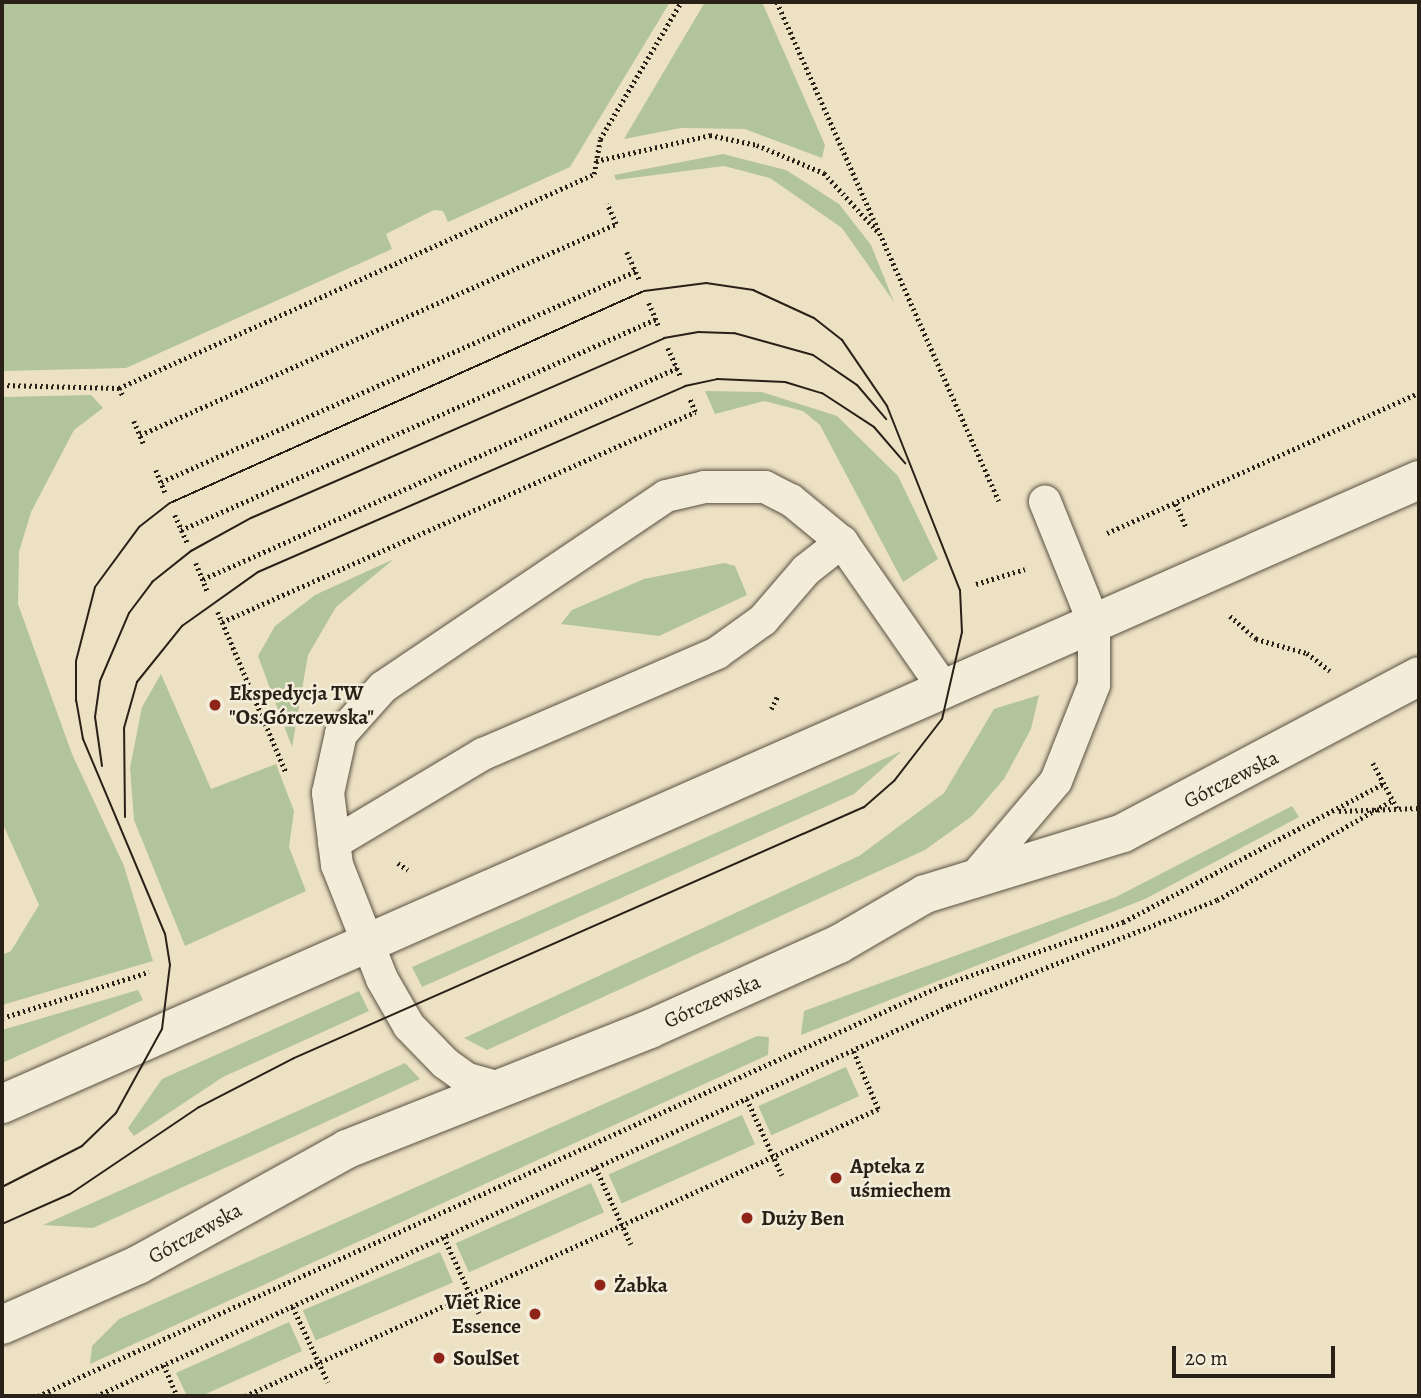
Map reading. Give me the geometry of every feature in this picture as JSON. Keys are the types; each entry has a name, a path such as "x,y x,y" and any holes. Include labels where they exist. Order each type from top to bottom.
{"main road":[{"path":"2,1104 942,686 1094,623 1419,480"},
{"name":"Górczewska","path":"2,1325 138,1265 347,1149 503,1089 839,944 925,894 1123,833 1419,676"}],"lane":[{"path":"503,1089 467,1079 418,1037 366,942 334,843 328,793 341,734 383,687 666,496 704,487 765,488 791,500 842,542 942,686"},
{"path":"973,879 1037,810 1073,750 1094,685 1094,623 1045,502"},
{"path":"334,843 484,754 717,653 763,620 806,570 842,542"}],"path":[{"path":"2,386 119,388 594,174 600,139 681,2"},
{"path":"777,2 1001,505"},
{"path":"596,161 710,135 757,145 824,173 882,238"},
{"path":"140,435 616,224 607,204"},
{"path":"627,253 640,281"},
{"path":"161,482 636,271"},
{"path":"649,303 659,326"},
{"path":"181,530 656,318"},
{"path":"668,348 681,377"},
{"path":"203,579 677,368"},
{"path":"119,388 123,397"},
{"path":"1190,538 1175,504 1419,393"},
{"path":"222,622 695,412 689,397"},
{"path":"134,421 144,444"},
{"path":"156,470 165,492"},
{"path":"175,515 187,542"},
{"path":"196,564 208,592"},
{"path":"976,584 1026,569"},
{"path":"218,612 290,782"},
{"path":"1230,616 1256,639 1323,662 1335,687"},
{"path":"771,709 778,695"},
{"path":"1373,763 1397,808"},
{"path":"38,1396 940,986 1123,922 1338,811 1384,783"},
{"path":"96,1396 852,1051 1217,900 1393,800"},
{"path":"1338,811 1419,808"},
{"path":"398,863 408,870"},
{"path":"2,1018 149,972"},
{"path":"245,1396 878,1109 852,1051"},
{"path":"747,1099 782,1175"},
{"path":"596,1168 631,1244"},
{"path":"444,1237 479,1313"},
{"path":"293,1307 327,1382"},
{"path":"163,1366 177,1396"}],"green space":[{"path":"2,2 670,2 570,167 448,222 443,211 434,210 386,234 392,249 126,368 2,371"},
{"path":"705,2 762,2 825,145 822,158 745,129 681,128 624,139"},
{"path":"723,154 786,170 839,204 871,245 894,302 842,228 770,178 724,166 616,180 614,175"},
{"path":"705,391 762,392 837,416 898,476 938,559 903,582 820,425 803,411 764,401 715,414"},
{"path":"91,395 103,408 74,430 31,512 19,552 18,604 72,754 124,866 153,961 2,1005 2,955 11,951 39,905 2,822 2,397"},
{"path":"394,559 336,607 308,655 292,747 258,656 275,626 315,595"},
{"path":"724,563 735,566 747,595 659,636 561,624 572,610 644,579"},
{"path":"161,674 211,789 276,764 294,811 289,847 306,891 185,946 134,820 130,768 142,707"},
{"path":"1039,695 1031,729 1004,779 972,816 925,850 487,1050 464,1038 859,856 944,793 994,709"},
{"path":"902,751 854,794 422,987 412,967"},
{"path":"1292,806 1299,817 1145,899 801,1035 804,1011 1116,897"},
{"path":"138,990 143,1000 2,1063 2,1030"},
{"path":"359,991 369,1011 223,1077 134,1136 128,1128 162,1079"},
{"path":"757,1036 769,1037 768,1055 90,1364 92,1346 119,1319"},
{"path":"405,1063 420,1079 93,1228 43,1225"},
{"path":"846,1067 859,1096 771,1135 758,1106"},
{"path":"742,1115 755,1144 622,1204 609,1174"},
{"path":"591,1183 604,1212 469,1272 456,1243"},
{"path":"440,1252 453,1282 316,1341 303,1310"},
{"path":"289,1322 302,1351 201,1396 187,1396 176,1373"}],"tram line":[{"path":"2,1187 82,1146 116,1113 162,1029 170,965 165,934 83,739 76,701 76,661 95,587 139,527 170,503 644,291 706,283 753,290 814,318 842,340 887,406 960,590 962,632 942,719 894,781 864,807 294,1058 199,1107 70,1194 2,1224"},
{"path":"102,766 95,717 100,681 129,613 152,582 191,551 251,518 664,338 698,332 734,333 813,355 857,385 886,419"},
{"path":"125,817 124,728 137,682 182,626 258,572 685,386 717,379 785,382 822,393 874,427 905,463"}],"place":[{"name":"Ekspedycja TW \"Os.Górczewska\"","path":"215,705"},
{"name":"Apteka z uśmiechem","path":"836,1178"},
{"name":"Duży Ben","path":"747,1218"},
{"name":"Żabka","path":"600,1285"},
{"name":"Viet Rice Essence","path":"535,1314"},
{"name":"SoulSet","path":"439,1358"}]}
